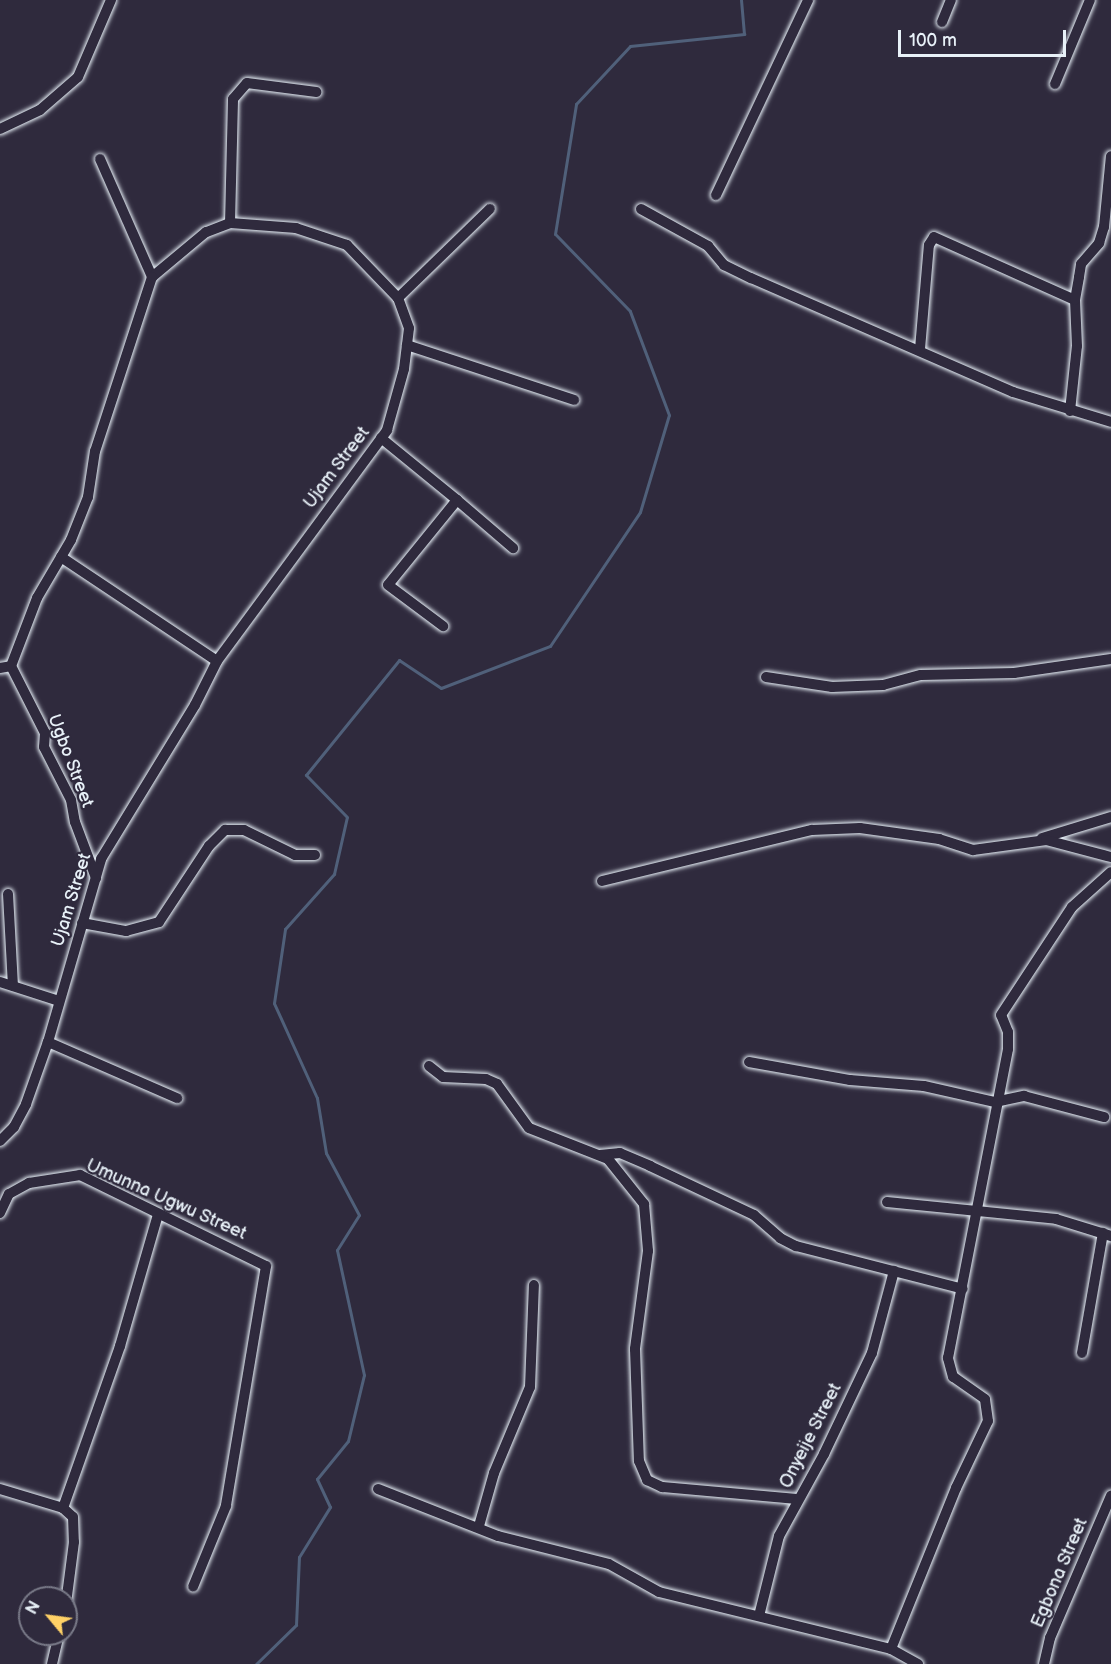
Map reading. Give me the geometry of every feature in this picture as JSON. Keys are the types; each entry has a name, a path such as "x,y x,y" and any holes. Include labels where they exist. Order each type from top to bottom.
{"street":[{"path":"0,129 40,110 78,78 111,0"},
{"path":"716,195 808,0"},
{"path":"942,22 951,0"},
{"path":"1055,84 1090,0"},
{"path":"230,223 233,99 247,83 316,92"},
{"path":"1070,411 1077,346 1075,300 1082,264 1099,243 1104,226 1111,156"},
{"path":"6,667 37,598 61,557 88,497 96,451 152,277 100,159"},
{"path":"398,298 490,209"},
{"path":"641,209 708,246 724,265 920,349 1013,392 1111,423"},
{"name":"Ujam Street","path":"0,1141 14,1127 26,1104 48,1042 97,880 101,859 195,705 217,661 381,438 396,404 407,345 409,327 398,298 346,245 296,228 230,223 206,232 152,277"},
{"path":"920,349 929,245 934,237 1075,300"},
{"path":"407,345 574,400"},
{"path":"381,438 513,548"},
{"path":"443,626 388,585 457,501"},
{"path":"61,557 217,661"},
{"path":"766,677 832,687 883,685 921,675 1014,673 1111,659"},
{"name":"Ugbo Street","path":"6,667 45,733 44,747 71,800 75,822 97,880"},
{"path":"1023,844 1111,817"},
{"path":"602,880 812,830 860,828 939,839 973,850 1046,840 1111,857"},
{"path":"82,924 126,931 159,922 209,846 225,830 244,830 295,855 315,855"},
{"path":"891,1649 956,1488 988,1421 985,1399 950,1372 948,1358 963,1289 995,1102 1008,1049 1008,1032 1001,1023 1003,1007 1072,907 1111,872"},
{"path":"8,894 14,986"},
{"path":"0,982 60,1001"},
{"path":"48,1042 177,1098"},
{"path":"749,1062 850,1080 924,1086 995,1102 1024,1096 1104,1118"},
{"path":"429,1066 443,1077 492,1081 514,1103 533,1132 600,1155 620,1153 650,1166 754,1215 780,1238 796,1246 963,1289"},
{"path":"600,1155 633,1187 644,1204 648,1224 635,1349 643,1475 662,1487 797,1499"},
{"name":"Umunna Ugwu Street","path":"0,1213 9,1194 29,1183 80,1175 158,1214 261,1260 266,1276 226,1506 194,1587"},
{"path":"888,1202 1056,1219 1107,1234 1082,1353"},
{"path":"63,1508 120,1346 158,1214"},
{"name":"Onyeije Street","path":"759,1616 775,1547 797,1499 824,1454 872,1353 894,1271"},
{"path":"479,1526 494,1473 530,1388 534,1285"},
{"path":"0,1489 63,1508 74,1521 68,1586"},
{"path":"378,1489 479,1526 498,1536 609,1564 659,1592 891,1649 918,1664"},
{"name":"Egbona Street","path":"1044,1664 1050,1638 1111,1496"},
{"path":"52,1664 56,1646"}],"waterway":[{"path":"256,1664 296,1625 299,1557 330,1507 317,1479 348,1441 364,1375 337,1250 359,1215 326,1153 317,1098 274,1003 285,929 334,874 347,817 306,775 399,660 441,688 550,646 640,512 669,415 630,311 555,234 576,104 630,46 744,34 741,0"}]}
